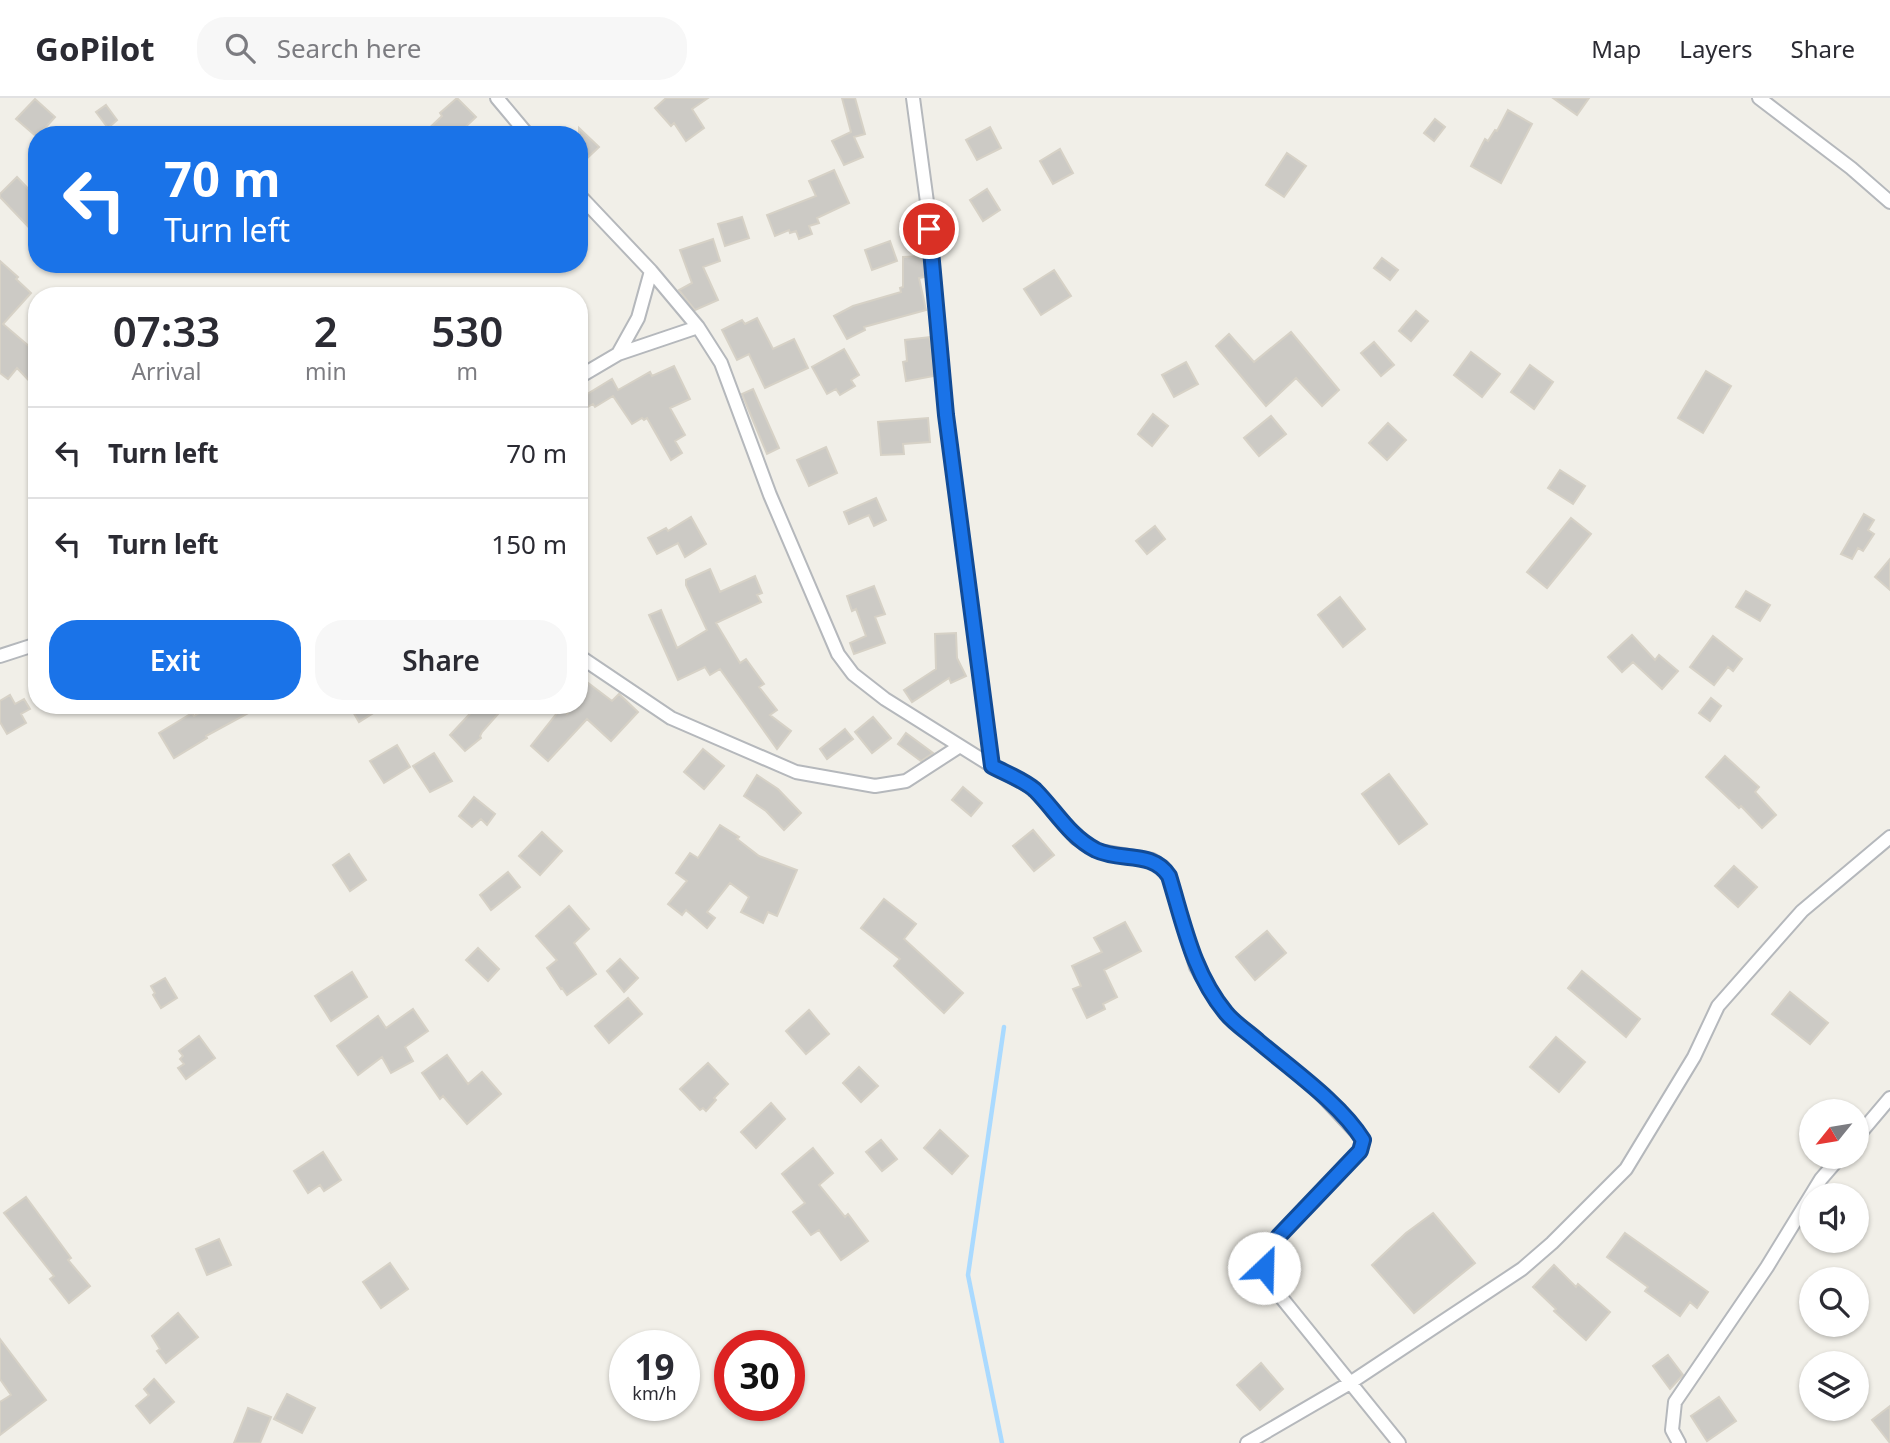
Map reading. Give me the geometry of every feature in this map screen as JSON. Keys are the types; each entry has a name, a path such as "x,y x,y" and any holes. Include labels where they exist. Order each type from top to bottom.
{"street":[{"path":"497,98 520,126"},
{"path":"913,98 927,202 946,415 992,766"},
{"path":"1759,98 1890,201"},
{"path":"588,204 651,271 698,327 721,363 770,495 838,654 853,674 870,689 1032,788 1076,838 1087,845 1099,851 1152,860 1163,867 1169,876 1196,967 1228,1016 1316,1089 1363,1140 1360,1151 1265,1254 1264,1268 1268,1282 1399,1443"},
{"path":"618,354 638,318 651,271"},
{"path":"588,372 618,354 698,327"},
{"path":"0,656 28,647"},
{"path":"588,662 671,718 796,772 875,786 906,781 960,746"},
{"path":"1247,1443 1350,1383 1522,1269 1552,1243 1626,1169 1694,1057 1718,1006 1802,911 1890,837"},
{"path":"1869,1123 1890,1098"},
{"path":"1679,1443 1672,1430 1675,1402 1830,1169"}],"building":[{"path":"457,98 476,117 466,126 431,126 442,116 440,113"},
{"path":"666,98 708,98 692,109 704,128 686,141 674,123 671,126 655,108"},
{"path":"842,98 855,98 865,134 854,137 863,157 844,165 832,141 851,132"},
{"path":"1553,98 1589,98 1577,115"},
{"path":"35,99 55,117 47,126 28,126 28,129 16,119"},
{"path":"106,105 117,120 106,126 96,112"},
{"path":"1508,110 1532,124 1501,183 1471,166 1485,139 1488,141 1495,130 1497,131"},
{"path":"1435,119 1445,127 1434,141 1424,133"},
{"path":"990,127 1001,148 977,160 966,140"},
{"path":"588,137 599,147 588,157"},
{"path":"1060,149 1073,173 1053,184 1040,161"},
{"path":"1287,153 1306,166 1284,197 1266,185"},
{"path":"834,170 849,203 817,218 819,223 809,226 812,234 799,239 796,231 790,233 789,230 775,236 767,215 816,196 809,181"},
{"path":"17,177 28,189 28,227 0,197"},
{"path":"987,189 1000,210 983,221 970,200"},
{"path":"742,217 749,238 725,246 718,224"},
{"path":"713,239 720,261 703,267 718,300 695,310 679,290 692,283 680,250"},
{"path":"890,241 897,261 872,270 865,250"},
{"path":"923,256 925,277 919,278 926,310 864,327 865,330 847,339 834,316 853,306 901,292 903,257"},
{"path":"1382,258 1398,270 1390,280 1374,268"},
{"path":"0,261 28,290 28,296 3,324 28,345 28,380 17,368 8,379 0,373"},
{"path":"1054,270 1071,296 1041,315 1024,289"},
{"path":"1416,311 1428,321 1411,341 1399,331"},
{"path":"757,318 773,349 794,339 808,368 765,388 749,354 737,360 722,330 742,320 745,324"},
{"path":"1291,332 1339,390 1322,406 1296,378 1266,406 1216,346 1229,334 1254,362"},
{"path":"930,337 934,376 906,381 903,362 907,361 905,340"},
{"path":"1374,342 1394,365 1381,376 1361,353"},
{"path":"844,349 859,375 851,380 855,386 840,395 836,389 827,394 812,367"},
{"path":"1471,352 1500,374 1482,397 1454,375"},
{"path":"1186,362 1198,384 1174,397 1162,375"},
{"path":"1530,365 1553,382 1534,409 1511,392"},
{"path":"674,366 690,399 670,408 685,435 675,441 682,453 671,460 647,418 632,424 613,396 595,407 593,404 588,407 588,394 612,379 618,390 650,372 652,376"},
{"path":"1706,371 1731,386 1703,433 1678,418"},
{"path":"753,389 779,448 767,454 742,394"},
{"path":"1153,414 1168,426 1152,446 1138,434"},
{"path":"1271,416 1286,434 1259,456 1244,438"},
{"path":"928,418 930,442 903,444 904,454 881,455 878,422"},
{"path":"1388,423 1406,440 1387,460 1369,443"},
{"path":"826,447 837,473 809,486 797,460"},
{"path":"1560,470 1585,486 1573,504 1548,488"},
{"path":"876,498 886,520 874,526 869,515 849,524 844,512"},
{"path":"1864,514 1874,520 1868,530 1874,534 1863,551 1858,548 1852,559 1841,554"},
{"path":"691,517 706,544 685,557 678,543 657,554 648,538 666,528 668,531"},
{"path":"1571,518 1591,534 1547,588 1527,572"},
{"path":"1155,526 1165,539 1147,554 1136,541"},
{"path":"1890,559 1890,590 1875,577"},
{"path":"710,569 720,592 755,576 762,593 757,595 761,602 716,623 740,663 746,659 764,684 759,687 777,710 770,715 791,731 777,749 720,669 710,675 705,667 678,680 649,615 661,610 677,648 707,630 686,580"},
{"path":"874,586 885,614 875,617 885,643 854,654 850,643 866,636 856,609 852,611 847,596"},
{"path":"1746,591 1770,605 1760,621 1736,607"},
{"path":"1340,597 1365,629 1343,647 1318,615"},
{"path":"956,633 957,658 966,676 951,683 949,678 912,702 904,690 936,669 935,634"},
{"path":"1632,635 1655,660 1659,655 1678,671 1662,689 1633,662 1622,672 1608,657"},
{"path":"1713,636 1742,659 1733,671 1728,667 1714,685 1690,667"},
{"path":"588,683 612,701 619,694 638,712 611,741 587,719 548,761 531,746 556,714 588,714"},
{"path":"10,695 15,704 24,699 28,710 21,714 26,723 7,734 0,722 0,701"},
{"path":"1711,698 1721,706 1710,721 1699,713"},
{"path":"190,714 246,714 206,736 207,738 174,758 159,733"},
{"path":"354,714 372,714 359,722"},
{"path":"470,714 498,714 482,732 481,738 465,751 450,735"},
{"path":"873,717 891,738 872,753 855,732"},
{"path":"845,729 853,739 827,759 820,749"},
{"path":"906,733 933,753 921,761 898,744"},
{"path":"397,745 410,767 384,783 370,761"},
{"path":"703,749 724,766 704,789 684,772"},
{"path":"434,753 452,781 430,792 413,766"},
{"path":"1725,756 1759,787 1755,792 1776,815 1762,828 1741,806 1739,808 1706,777"},
{"path":"1389,774 1427,824 1399,844 1362,794"},
{"path":"757,775 778,789 801,813 784,830 766,811 744,796"},
{"path":"963,787 982,803 971,816 952,800"},
{"path":"474,797 495,814 487,825 481,819 472,827 459,816"},
{"path":"720,825 739,837 737,839 759,856 797,870 777,916 768,912 763,923 741,912 749,897 730,883 707,912 715,918 707,928 686,910 682,915 668,904 687,881 676,873 690,853 698,858"},
{"path":"1033,830 1054,855 1034,871 1013,846"},
{"path":"542,832 562,851 540,875 519,856"},
{"path":"349,854 366,880 350,891 333,865"},
{"path":"1734,866 1757,887 1738,907 1715,886"},
{"path":"508,872 520,887 491,910 480,895"},
{"path":"884,899 916,924 904,939 963,993 944,1013 894,966 900,959 861,928"},
{"path":"569,906 589,929 574,943 596,974 567,995 547,968 557,960 536,936"},
{"path":"1125,922 1141,951 1104,970 1117,997 1103,1004 1105,1009 1087,1018 1073,989 1081,986 1072,966 1102,952 1094,938"},
{"path":"1267,931 1286,953 1255,980 1236,957"},
{"path":"478,948 499,969 488,981 466,960"},
{"path":"620,959 638,978 624,992 607,971"},
{"path":"1582,971 1640,1019 1626,1037 1568,988"},
{"path":"352,972 367,997 331,1021 315,996"},
{"path":"165,978 177,998 161,1008 151,986"},
{"path":"1790,992 1828,1023 1810,1044 1772,1014"},
{"path":"628,998 642,1014 609,1043 595,1026"},
{"path":"413,1009 428,1031 405,1047 413,1061 391,1073 382,1057 358,1075 337,1046 378,1016 386,1028"},
{"path":"809,1010 829,1034 806,1054 786,1031"},
{"path":"199,1036 215,1058 186,1079 178,1068 184,1064 179,1051"},
{"path":"1556,1037 1585,1062 1559,1092 1530,1067"},
{"path":"447,1055 468,1084 482,1072 501,1094 467,1124 443,1096 440,1099 422,1073"},
{"path":"708,1063 728,1084 706,1111 703,1108 700,1110 680,1089"},
{"path":"859,1067 878,1086 861,1102 843,1083"},
{"path":"771,1103 785,1119 756,1148 741,1132"},
{"path":"940,1130 968,1156 952,1174 924,1148"},
{"path":"881,1140 897,1159 882,1171 866,1152"},
{"path":"813,1148 833,1173 819,1185 845,1217 848,1214 868,1241 841,1260 819,1230 811,1235 793,1212 805,1203 782,1174"},
{"path":"323,1152 341,1180 324,1191 320,1185 308,1193 294,1171"},
{"path":"26,1197 71,1258 68,1260 90,1286 69,1303 50,1279 54,1276 4,1213"},
{"path":"1433,1213 1475,1263 1414,1313 1372,1265 1406,1233"},
{"path":"1625,1233 1708,1292 1697,1308 1690,1302 1680,1316 1645,1291 1648,1287 1607,1257"},
{"path":"219,1239 231,1265 207,1275 196,1249"},
{"path":"390,1263 408,1289 381,1308 363,1282"},
{"path":"1554,1265 1576,1287 1578,1284 1610,1312 1586,1340 1554,1311 1556,1309 1533,1287"},
{"path":"178,1313 198,1337 166,1363 157,1351 160,1349 152,1336"},
{"path":"0,1339 46,1400 0,1435 0,1402 11,1395 0,1379"},
{"path":"1668,1355 1683,1375 1670,1389 1653,1366"},
{"path":"1261,1363 1283,1389 1260,1410 1237,1385"},
{"path":"154,1379 174,1402 150,1423 136,1406 149,1395 144,1389"},
{"path":"287,1394 315,1408 302,1433 274,1419"},
{"path":"1719,1397 1736,1421 1707,1441 1691,1416"},
{"path":"1890,1406 1890,1443 1872,1420"},
{"path":"248,1408 271,1417 260,1443 234,1443"}],"waterway":[{"path":"1002,1443 968,1275 1004,1027"}],"route":[{"path":"929,229 946,415 992,766 1032,788 1076,838 1099,851 1152,860 1163,867 1169,876 1196,967 1228,1016 1316,1089 1363,1140 1360,1151 1265,1254 1264,1268"}]}
